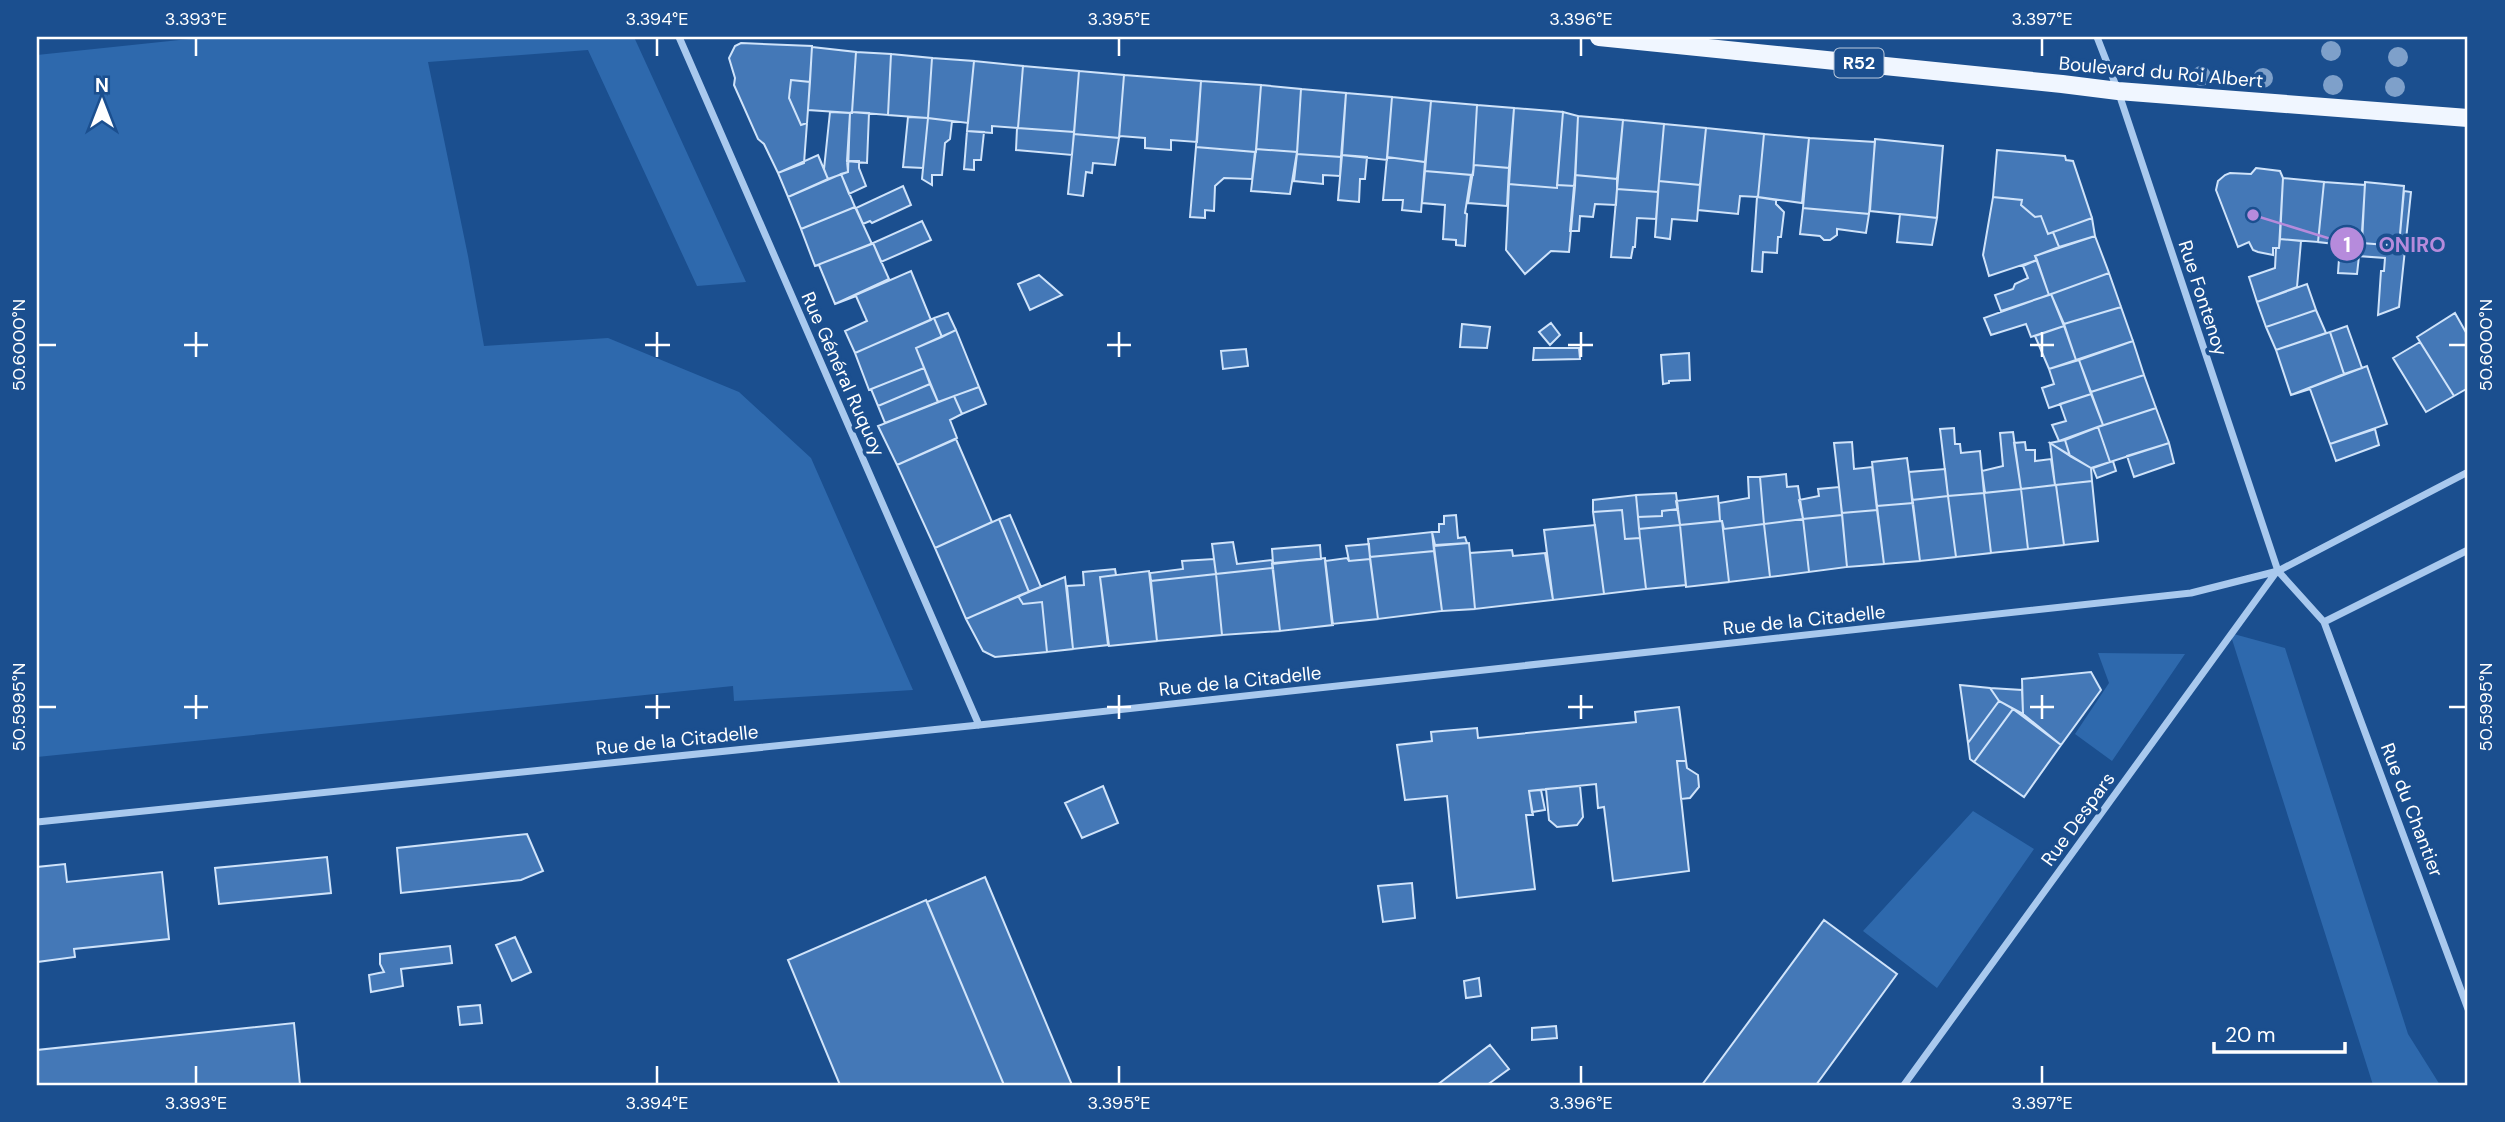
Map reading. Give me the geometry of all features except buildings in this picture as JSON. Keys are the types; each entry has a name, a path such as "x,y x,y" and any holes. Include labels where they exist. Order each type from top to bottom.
{"main road":[{"name":"Boulevard du Roi Albert","path":"1599,37 2062,83 2118,92 2468,118"}],"street":[{"name":"Rue Général Ruquoy","path":"679,37 979,725"},
{"name":"Rue Fontenoy","path":"2097,37 2118,92 2278,571"},
{"path":"2278,571 2468,471"},
{"path":"2324,622 2468,550"},
{"name":"Rue de la Citadelle","path":"37,822 979,725 2191,593 2278,571"},
{"name":"Rue du Chantier","path":"2278,571 2324,622 2468,1009"},
{"name":"Rue Despars","path":"1903,1085 2278,571"}],"shaded area":[{"path":"208,37 634,37 746,282 697,286 588,50 428,62 484,346 608,338 739,392 811,458 913,690 734,701 733,686 37,757 37,55"},
{"path":"2230,633 2285,648 2408,1034 2440,1085 2373,1085"},
{"path":"2098,653 2185,654 2112,761 2075,734 2109,683"},
{"path":"1973,811 2034,849 1937,988 1863,931"}],"place":[{"name":"ONIRO","path":"2253,215"}]}
